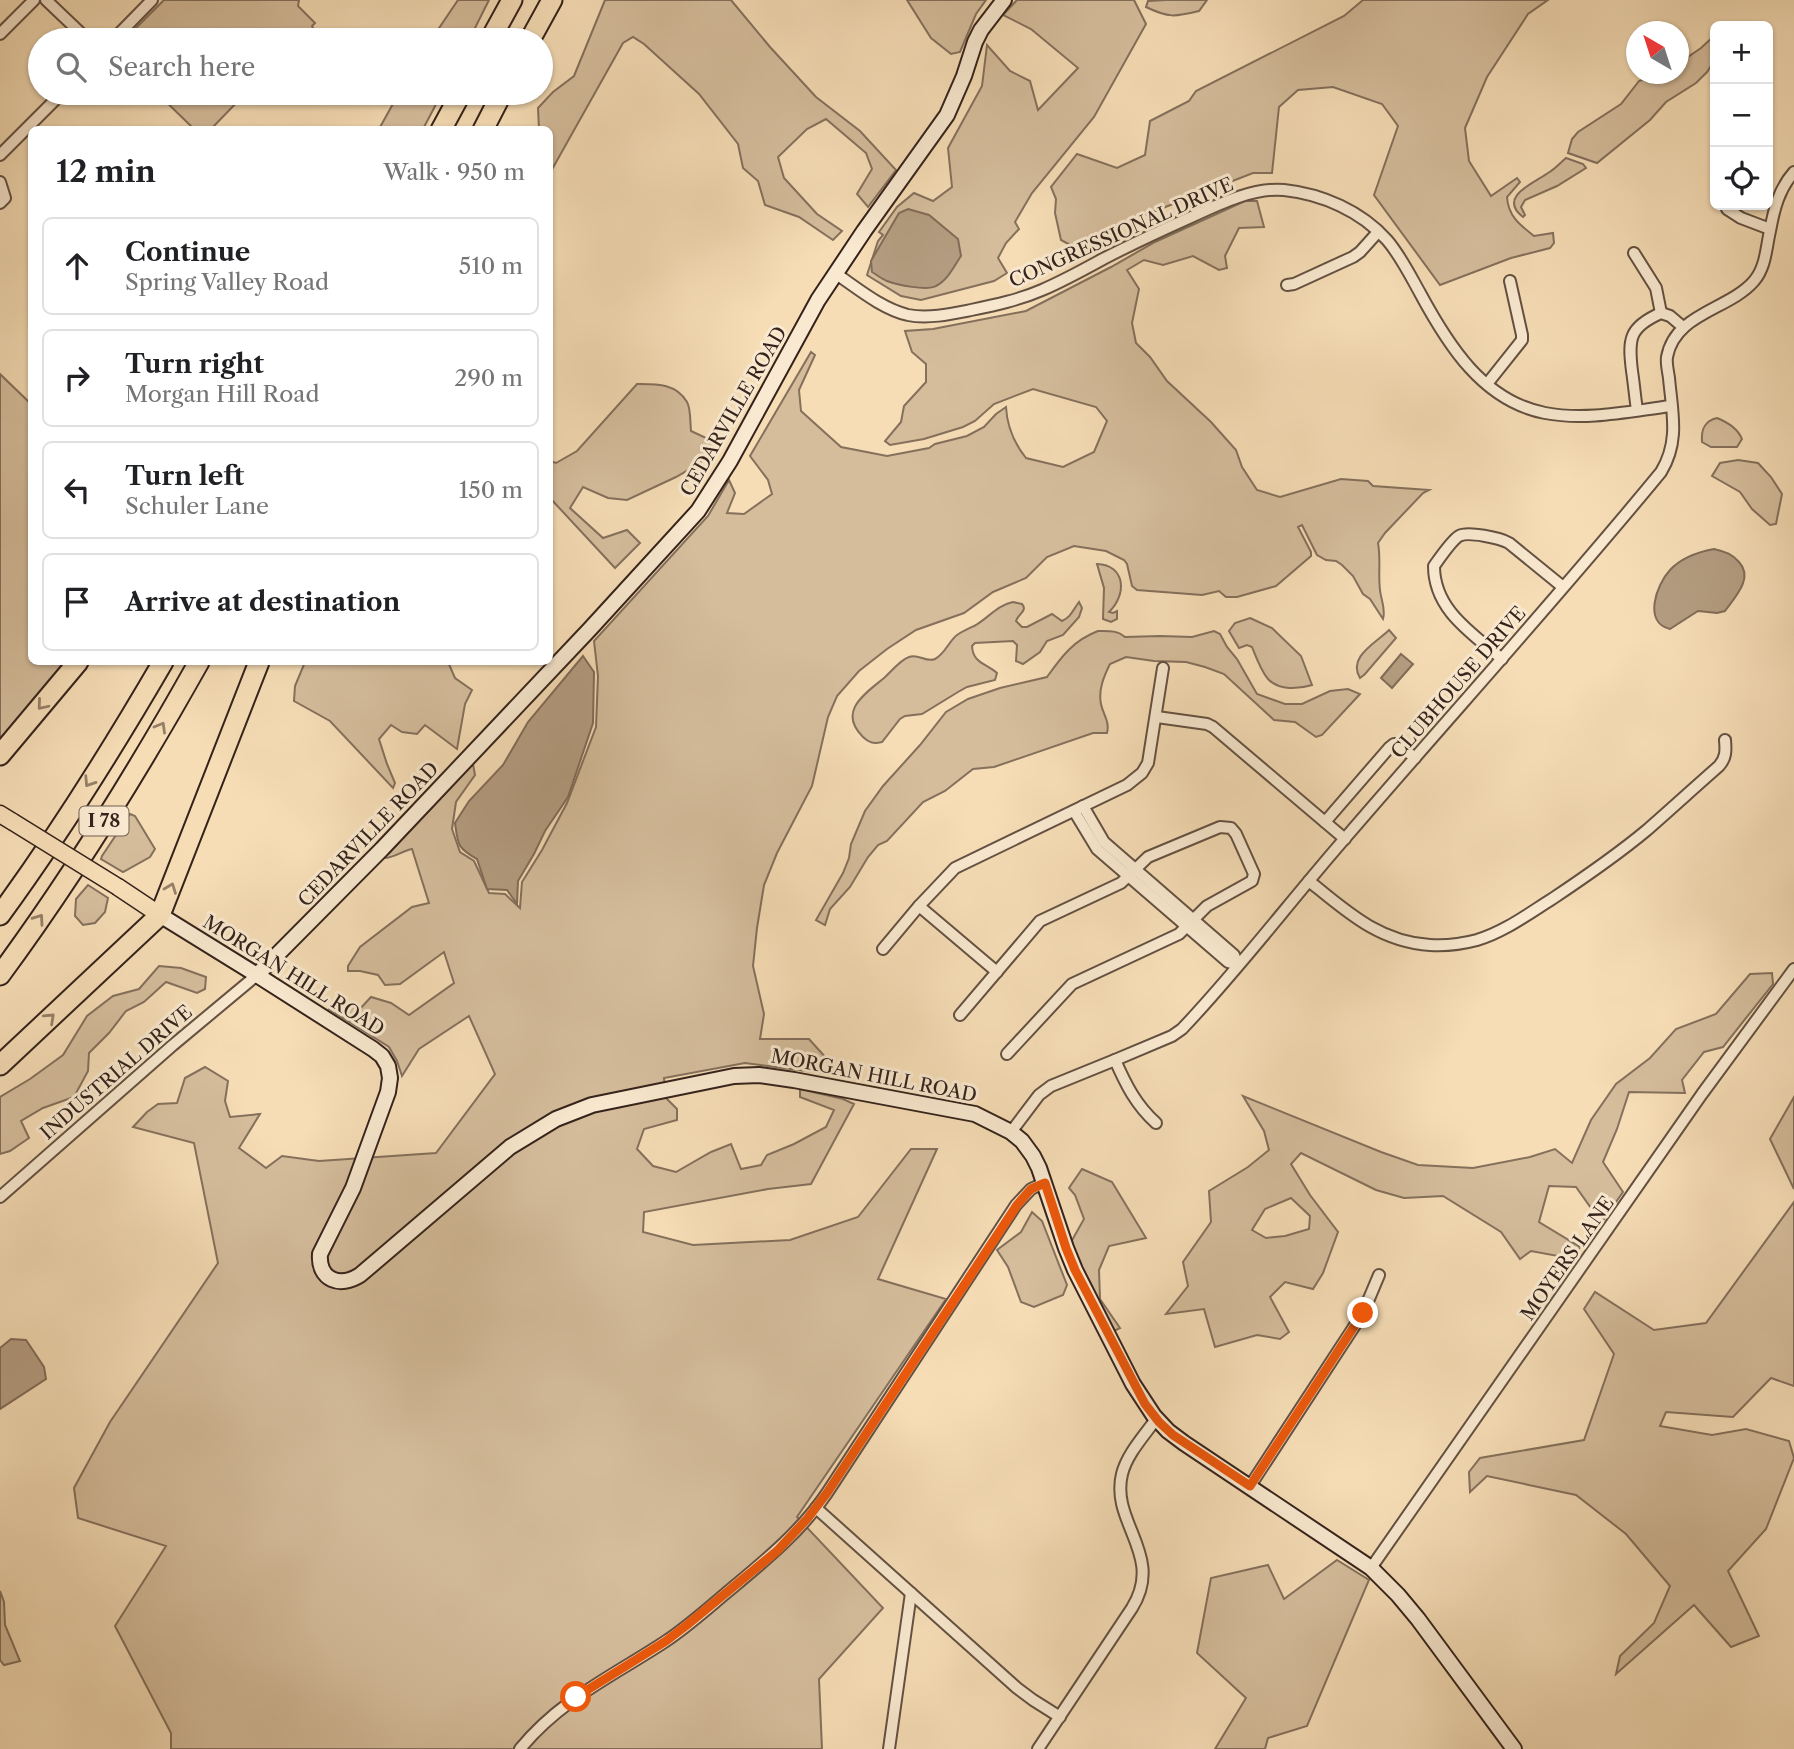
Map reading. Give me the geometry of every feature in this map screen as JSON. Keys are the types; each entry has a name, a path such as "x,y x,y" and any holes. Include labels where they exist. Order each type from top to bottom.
{"highway":[{"path":"493,28 502,0"},
{"path":"496,28 512,0"},
{"path":"537,28 552,0"},
{"path":"443,126 455,105"},
{"path":"487,126 498,105"},
{"path":"2,752 75,665"},
{"name":"I 78","path":"0,915 115,742 161,665"},
{"name":"I 78","path":"0,975 61,888 117,800 197,665"},
{"path":"0,1065 160,915 258,665"}],"main road":[{"name":"CEDARVILLE ROAD","path":"257,975 382,849 698,512 730,461 818,300 943,121 954,102 981,30 1004,0"},
{"name":"MORGAN HILL ROAD","path":"6,818 373,1049 384,1060 389,1070 387,1098 349,1196 320,1254 320,1264 330,1279 347,1282 360,1275 485,1167 527,1135 565,1115 604,1102 734,1076 767,1075 975,1114 1011,1132 1022,1141 1038,1164 1078,1276 1137,1390 1156,1419 1184,1443 1371,1568 1418,1619 1514,1749"}],"street":[{"path":"0,34 34,0"},
{"path":"46,0 75,28"},
{"path":"125,28 152,0"},
{"path":"29,126 50,105"},
{"path":"0,155 28,127"},
{"path":"1637,410 1629,348 1639,325 1661,313 1670,316 1683,327 1753,283 1766,256 1779,192 1794,172"},
{"path":"0,182 5,198 0,203"},
{"name":"CONGRESSIONAL DRIVE","path":"835,273 883,305 908,315 954,314 1012,301 1043,290 1144,238 1218,204 1248,194 1280,190 1321,197 1348,209 1378,232 1393,247 1453,349 1471,371 1505,397 1543,413 1581,417 1671,406"},
{"path":"1729,210 1770,229"},
{"path":"1287,285 1353,257 1378,232"},
{"path":"1634,253 1656,288 1661,313"},
{"path":"1487,384 1522,340 1510,281"},
{"name":"CLUBHOUSE DRIVE","path":"1011,1132 1044,1090 1182,1029 1632,508 1669,459 1674,418 1667,358 1683,327"},
{"path":"1502,659 1444,606 1434,566 1457,538 1463,534 1501,538 1563,587"},
{"path":"883,949 955,868 1128,785 1142,773 1148,763 1163,668"},
{"path":"1157,717 1213,727 1345,839"},
{"path":"1309,881 1373,930 1428,945 1477,940 1504,929 1537,909 1646,831 1719,766 1724,760 1725,740"},
{"path":"1325,822 1394,744 1398,744 1415,758"},
{"path":"1078,808 1132,872 1191,923 1234,955 1238,965"},
{"path":"960,1016 1040,921 1121,883 1148,857 1220,827 1231,828 1254,874 1252,881 1207,906 1180,934 1072,985 1007,1054"},
{"path":"919,906 997,972"},
{"name":"MOYERS LANE","path":"1371,1568 1702,1094 1794,969"},
{"name":"INDUSTRIAL DRIVE","path":"0,1197 257,975"},
{"path":"1115,1060 1128,1090 1156,1123"},
{"path":"520,1749 567,1703 666,1641 777,1551 816,1508 1017,1205 1031,1189 1045,1183"},
{"path":"1250,1486 1363,1313 1378,1275"},
{"path":"1038,1749 1140,1592 1142,1559 1124,1508 1121,1485 1126,1462 1156,1419"},
{"path":"816,1508 1022,1692 1059,1717"},
{"path":"889,1749 911,1593"}],"shaded area":[{"path":"164,0 299,0 298,6 315,23 313,28 136,28"},
{"path":"458,0 489,0 475,28 439,28"},
{"path":"605,0 731,0 816,97 860,131 896,170 868,207 857,194 872,169 866,153 826,119 807,129 778,157 784,178 817,214 842,231 833,240 799,217 765,205 758,181 743,168 738,144 699,94 633,37 623,43 553,168 553,126 539,126 538,108 541,105 553,105 553,92 574,76"},
{"path":"907,0 986,0 976,14 960,52 951,54 931,38"},
{"path":"1017,0 1134,0 1146,24 1094,117 1032,193 1015,222 1019,229 1006,243 998,258 1007,273 994,281 921,300 901,296 867,275 878,241 883,235 879,232 897,207 914,193 933,201 952,187 948,148 982,86 987,45 1010,71 1030,81 1038,110 1078,68 1031,29 1003,15"},
{"path":"1207,0 1199,11 1177,15 1166,15 1146,7 1148,1"},
{"path":"1363,0 1548,0 1528,14 1487,77 1465,128 1469,161 1491,196 1517,178 1520,182 1507,197 1512,215 1534,236 1553,233 1554,243 1550,248 1511,258 1440,285 1374,195 1398,126 1382,104 1333,87 1298,90 1279,107 1272,173 1253,173 1137,218 1078,249 1061,240 1055,213 1056,199 1051,187 1077,154 1117,168 1145,155 1150,121 1189,101 1196,91 1344,16"},
{"path":"1710,40 1710,68 1707,72 1696,83 1666,102 1650,120 1597,163 1568,153 1572,139 1578,132 1621,104 1637,84 1689,84 1689,56"},
{"path":"169,105 234,105 214,126 191,126"},
{"path":"392,105 436,105 425,126 381,126"},
{"path":"1566,158 1583,164 1586,168 1557,186 1525,200 1521,207 1525,215 1523,217 1516,210 1514,203 1520,191"},
{"path":"1245,201 1257,201 1264,227 1239,228 1225,256 1227,268 1219,270 1193,256 1163,265 1144,260 1127,270 1139,289 1132,323 1136,343 1167,381 1211,422 1236,450 1242,467 1257,490 1280,497 1341,479 1368,481 1373,486 1429,490 1423,493 1378,543 1383,619 1353,576 1342,565 1317,555 1302,525 1298,527 1311,556 1276,586 1237,597 1226,597 1219,591 1202,595 1137,590 1132,586 1124,560 1106,551 1074,546 1047,557 1026,578 993,592 964,613 916,630 887,649 859,671 837,696 828,717 812,786 777,853 764,885 757,928 753,966 764,1014 760,1039 809,1039 837,1070 829,1074 745,1063 664,1078 666,1098 677,1109 677,1120 644,1129 637,1149 653,1166 676,1172 731,1144 741,1169 761,1165 767,1155 826,1127 834,1110 800,1097 800,1089 854,1104 811,1184 768,1189 644,1212 643,1232 693,1245 790,1240 858,1217 911,1149 937,1149 878,1279 946,1299 797,1517 883,1608 819,1679 822,1749 171,1749 171,1733 115,1626 166,1546 78,1518 74,1488 110,1422 218,1263 194,1143 133,1127 158,1104 177,1103 185,1078 205,1067 228,1081 225,1101 230,1117 260,1114 239,1148 266,1168 282,1156 319,1161 436,1153 495,1074 469,1016 419,1049 402,1076 389,1047 329,1009 339,998 359,1010 371,997 391,1003 409,1015 454,983 444,952 400,984 385,985 378,975 348,971 348,966 360,947 412,907 429,903 412,849 384,858 473,764 475,775 456,802 452,829 460,852 474,861 489,893 505,894 520,908 522,882 567,803 596,727 598,676 594,641 708,516 729,480 735,493 727,513 744,514 772,494 768,480 750,456 811,352 815,355 799,390 801,411 841,447 887,456 929,448 967,436 984,427 1006,407 1012,434 1026,458 1063,467 1094,452 1107,421 1096,407 1033,389 994,404 975,421 963,427 924,439 890,445 885,441 901,422 904,406 926,382 926,364 912,352 905,331 933,329 1026,311 1155,242"},
{"path":"908,209 929,215 958,239 961,256 947,277 936,286 919,288 898,284 872,272 871,261 899,213"},
{"path":"0,374 28,401 28,665 63,665 0,739"},
{"path":"637,384 665,386 677,391 688,405 691,431 717,443 700,463 627,500 608,498 583,487 570,508 603,538 627,530 640,543 615,568 553,501 553,462 556,463 577,451"},
{"path":"1717,418 1732,426 1740,435 1742,439 1737,447 1711,447 1702,442 1704,427"},
{"path":"1738,460 1758,463 1782,494 1776,524 1770,525 1752,509 1740,492 1712,476 1720,463"},
{"path":"1714,549 1730,555 1743,568 1744,581 1738,594 1725,611 1698,611 1670,629 1662,625 1654,612 1657,594 1665,577 1685,558"},
{"path":"1097,564 1114,570 1121,582 1119,597 1109,612 1117,611 1117,619 1111,622 1103,619 1104,588"},
{"path":"1013,602 1024,606 1016,621 1022,627 1052,614 1062,621 1079,602 1082,608 1079,617 1063,635 1047,641 1040,652 1023,664 1016,661 1017,645 1013,641 975,643 972,646 975,656 997,673 995,680 967,687 922,714 905,716 882,742 872,743 863,737 856,728 853,711 862,697 899,663 912,656 935,659 957,635"},
{"path":"1250,618 1272,628 1301,656 1312,685 1295,688 1278,686 1265,676 1252,647 1247,645 1239,648 1229,631 1235,623"},
{"path":"1389,630 1396,638 1360,678 1357,663 1360,657"},
{"path":"1098,631 1116,632 1125,637 1192,637 1214,631 1220,634 1257,694 1285,704 1302,704 1330,691 1348,689 1360,694 1322,735 1316,737 1295,722 1274,720 1224,674 1186,662 1126,657 1110,664 1102,683 1100,699 1107,721 1107,733 1093,733 994,767 973,769 945,791 923,802 887,841 878,845 850,887 830,909 825,925 816,920 843,873 851,844 865,811 946,712 968,699 1047,677 1069,650"},
{"path":"1401,654 1413,664 1392,688 1381,678"},
{"path":"583,656 594,672 593,723 568,797 545,831 518,881 517,904 507,890 487,889 477,859 460,845 455,823 469,801 503,765 528,722"},
{"path":"304,665 449,665 455,678 472,690 465,704 457,749 425,725 417,734 402,732 391,725 379,739 395,783 393,788 330,721 294,701 295,686"},
{"path":"130,814 135,816 155,849 150,857 123,872 101,859"},
{"path":"88,885 108,898 105,912 95,923 83,925 75,916 76,899"},
{"path":"159,966 181,968 206,977 205,989 197,993 166,982 144,1002 126,1011 89,1053 88,1071 74,1097 43,1108 21,1121 29,1138 10,1151 0,1154 0,1097 63,1055 87,1016 113,996 139,989"},
{"path":"1772,973 1773,984 1723,1047 1704,1052 1682,1080 1685,1093 1629,1092 1603,1162 1623,1192 1604,1219 1591,1208 1576,1187 1549,1186 1539,1222 1580,1247 1574,1259 1531,1251 1520,1259 1501,1232 1443,1196 1404,1198 1376,1190 1301,1153 1291,1164 1338,1232 1323,1273 1313,1289 1285,1282 1270,1297 1289,1332 1280,1339 1257,1335 1215,1347 1204,1309 1166,1314 1188,1286 1183,1262 1211,1222 1209,1191 1248,1167 1269,1150 1264,1131 1243,1096 1418,1165 1473,1168 1530,1157 1555,1149 1572,1163 1591,1120 1616,1084 1650,1058 1676,1029 1716,1014 1750,974","holes":["1291,1198 1310,1216 1309,1229 1285,1236 1266,1238 1252,1230 1265,1209"]},
{"path":"1794,1097 1794,1189 1770,1139"},
{"path":"1082,1169 1112,1182 1146,1238 1109,1246 1099,1270 1100,1299 1120,1328 1114,1331 1079,1267 1071,1242 1084,1219 1075,1195 1069,1188"},
{"path":"1794,1202 1794,1386 1771,1378 1733,1417 1666,1412 1660,1426 1712,1435 1746,1429 1789,1441 1794,1458 1766,1529 1728,1571 1759,1636 1731,1647 1694,1605 1616,1674 1620,1656 1654,1623 1670,1586 1626,1534 1576,1495 1487,1476 1470,1492 1469,1472 1480,1458 1584,1440 1614,1354 1584,1309 1595,1292 1654,1330 1706,1323"},
{"path":"1032,1212 1042,1221 1067,1285 1063,1295 1034,1307 1021,1302 1008,1267 997,1250 1021,1232"},
{"path":"11,1339 26,1340 44,1367 46,1379 0,1409 0,1348"},
{"path":"1337,1560 1369,1580 1307,1726 1268,1738 1265,1749 1215,1749 1246,1698 1197,1653 1211,1578 1268,1565 1284,1599"},
{"path":"0,1591 4,1602 5,1625 20,1661 4,1665 0,1660"}],"route":[{"path":"576,1697 681,1630 777,1551 807,1519 819,1505 1017,1205 1033,1188 1045,1183 1078,1276 1149,1410 1173,1435 1250,1486 1363,1313"}]}
